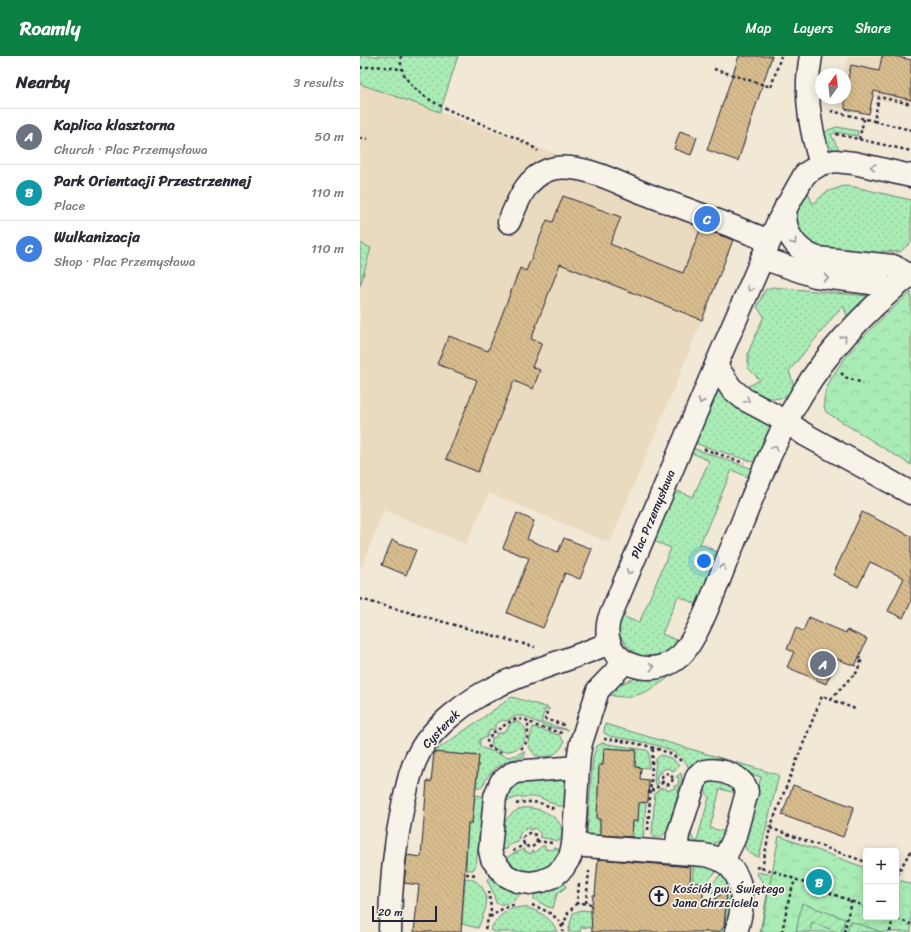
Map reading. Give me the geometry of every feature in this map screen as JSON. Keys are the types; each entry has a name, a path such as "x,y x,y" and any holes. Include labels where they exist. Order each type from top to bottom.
{"street":[{"path":"811,56 808,91 816,147 821,164"},
{"name":"Plac Przemysława","path":"609,643 607,626 612,610 766,250 786,206 805,174 821,164 835,161 854,163 911,176"},
{"path":"509,222 526,186 543,172 555,168 571,168 589,171 655,198 714,218 766,250 815,276 879,284 891,290"},
{"path":"609,643 613,650 625,662 641,668 662,666 672,661 685,649 700,623 764,470 807,385 827,358 861,319 909,275 893,266 817,258 808,255 797,247 789,235 786,222 786,206"},
{"path":"716,365 726,381 737,394 787,422 804,434 911,493"},
{"name":"Cysterek","path":"390,932 391,875 395,846 409,779 423,746 449,717 474,698 511,679 609,643"},
{"path":"578,767 514,772 501,782 497,789 490,850 492,859 506,875 517,881 530,883 542,881 554,876 563,868 570,857 573,845 581,743 598,690 625,662"},
{"path":"676,852 678,835 697,776 702,771 710,769 738,777 746,787 747,792 727,864"},
{"path":"573,845 712,856 727,864 738,878 741,896 736,932"}],"path":[{"path":"401,56 401,69 404,76 416,90 431,101 456,114 524,141 547,157 555,168"},
{"path":"714,68 771,87 781,56"},
{"path":"360,68 375,66 401,69"},
{"path":"874,121 879,97 911,104"},
{"path":"824,110 911,130"},
{"path":"859,139 864,119"},
{"path":"834,135 836,134 911,151"},
{"path":"360,138 368,139"},
{"path":"847,378 862,383"},
{"path":"684,440 695,446 764,470"},
{"path":"360,599 538,647 548,653 553,664"},
{"path":"831,699 852,676 855,676 862,659 859,658"},
{"path":"762,869 770,828 822,696 855,709"},
{"path":"547,712 545,720 566,726"},
{"path":"504,754 486,744 494,732 511,721 519,719 528,721 539,727 567,736"},
{"path":"518,752 528,740 528,721"},
{"path":"601,739 653,748 675,756 682,761 685,767"},
{"path":"648,835 653,748"},
{"path":"651,790 654,790 662,783 662,776 667,774 671,775 671,783 668,785 662,783"},
{"path":"494,810 504,810 516,804 533,802 544,804 567,818 575,819"},
{"path":"770,828 863,861"},
{"path":"531,833 536,837 536,843 534,846 525,845 523,841 526,835 531,833"},
{"path":"899,871 911,850"},
{"path":"702,892 727,864 762,869 863,906"},
{"path":"586,904 589,868"},
{"path":"466,874 479,875"},
{"path":"782,932 789,898 795,880"},
{"path":"563,932 562,926 568,913 577,903 579,881"},
{"path":"844,932 851,901"},
{"path":"490,917 502,909 521,903"},
{"path":"577,903 592,904"},
{"path":"527,904 547,912 562,926"},
{"path":"899,919 911,924"},
{"path":"890,932 892,920"}],"shaded area":[{"path":"848,56 911,56 911,105 873,97 869,114 836,107 837,104 851,104 851,68 845,68"},
{"path":"360,84 741,220 702,320 610,543 489,493 466,544 384,510 360,571 360,286 371,248 360,243"}],"green space":[{"path":"360,56 458,56 440,112 360,84"},
{"path":"837,127 858,131 857,136 836,132 831,135 841,153 830,147 823,135 828,130"},
{"path":"844,186 855,187 911,200 911,242 900,252 882,251 881,257 815,248 800,233 795,217 798,199 806,189 813,204 826,192"},
{"path":"360,243 371,248 360,286"},
{"path":"772,287 867,296 871,299 849,321 843,305 789,371 795,388 790,394 778,398 765,397 745,388 760,380 748,368 748,353 764,316 757,307 765,290"},
{"path":"911,292 911,465 826,412 824,398 829,382 854,347"},
{"path":"716,386 775,426 760,464 694,443"},
{"path":"692,448 756,470 752,479 732,470 700,544 721,554 698,605 678,596 662,634 681,642 668,652 660,655 645,656 631,650 619,635 617,630 618,614 639,623 671,548 651,540 672,489 693,497 709,461 690,452"},
{"path":"680,666 665,680 637,695 627,697 607,694 614,688 631,680"},
{"path":"512,697 549,708 549,710 545,709 541,722 568,730 547,727 524,716 516,716 506,721 502,720 495,725 495,729 489,731 487,737 480,739 480,747 508,757 517,755 524,751 525,756 507,761 497,767 487,777 482,787 476,787 479,756 434,752"},
{"path":"513,722 518,722 524,727 526,733 525,739 521,745 508,751 499,751 491,746 492,738 496,737 497,733 502,733 508,729 509,725"},
{"path":"605,724 779,775 759,857 748,852 744,841 761,777 710,763 690,774 687,764 680,756 670,750 644,742 609,736 604,733"},
{"path":"533,727 559,735 564,742 556,753 544,757 535,755 528,746"},
{"path":"602,743 646,750 649,752 649,768 635,767 636,750 604,748 603,765 599,765 597,819 600,819 600,836 632,838 633,821 638,821 639,802 646,803 643,840 590,837 587,832 593,757 597,746"},
{"path":"661,755 673,759 679,766 673,771 668,768 661,770 662,773 658,773 656,780 659,783 656,785 654,781 656,759"},
{"path":"681,773 682,779 667,831 661,837 654,837 652,833 655,793 661,788 666,788 667,791 675,788 674,786 678,785 679,778 676,777"},
{"path":"560,778 566,782 567,785 565,804 563,806 558,806 539,797 518,797 504,802 503,794 517,782"},
{"path":"700,780 729,781 736,793 720,789 710,828 726,832 718,842 710,845 688,844 687,827 696,844 709,798"},
{"path":"475,795 481,796 484,799 476,865 473,870 466,870 468,823 472,823"},
{"path":"522,808 536,809 550,814 560,825 562,839 558,841 540,837 540,833 535,828 530,830 529,827 522,831 518,837 520,838 518,842 507,846 508,848 504,850 498,849 506,820 510,815"},
{"path":"779,836 863,867 863,920 899,920 899,880 911,884 911,932 761,932"},
{"path":"542,846 545,846 545,849 558,849 560,853 547,869 526,873 507,865 509,856 524,849 524,851 531,854 532,851 535,852"},
{"path":"694,862 718,870 702,886 702,883 692,883"},
{"path":"757,872 773,875 778,932 760,932 768,890"},
{"path":"493,875 520,892 517,898 511,902 503,904 496,903 493,892 487,880"},
{"path":"720,875 723,875 730,896 730,910 726,932 700,932 721,930 725,926 727,897 723,893 705,892"},
{"path":"465,878 478,882 486,896 486,907 478,928 462,924"},
{"path":"563,880 566,887 557,894 553,908 548,907 534,899 534,892"},
{"path":"802,903 845,919 841,932 837,932 812,922 810,932 796,932"},
{"path":"518,907 524,907 544,915 552,923 557,932 496,932 490,930 496,920 504,913"},
{"path":"581,910 591,911 593,928 581,927 580,932 568,932 573,913"},
{"path":"850,921 882,932 847,932"}],"building":[{"path":"739,56 772,56 738,161 707,150"},
{"path":"882,56 894,56 911,60 911,100 874,91 869,114 845,109 845,104 851,104 851,65 879,71"},
{"path":"680,131 697,137 691,155 674,149"},
{"path":"563,196 621,217 610,244 683,273 701,228 733,240 702,320 560,264 531,339 542,343 532,367 540,370 533,389 514,381 478,472 446,459 477,380 437,364 449,336 488,351 520,268 526,271 547,220 553,222"},
{"path":"862,512 911,536 911,602 903,618 888,611 904,578 870,562 858,587 833,575"},
{"path":"517,513 534,521 527,539 558,552 564,538 592,549 580,579 565,573 543,628 507,613 529,558 503,548"},
{"path":"392,540 416,550 406,575 382,565"},
{"path":"809,617 846,633 847,630 867,639 855,666 837,659 826,684 787,667 794,652 787,649 796,628 803,631"},
{"path":"604,748 636,750 635,767 641,768 640,779 649,780 648,802 639,803 638,821 633,821 632,837 600,835 600,819 597,819 599,765 603,765"},
{"path":"434,752 479,756 472,823 468,823 461,932 414,932 419,885 404,883 407,855 421,857 427,781 431,782"},
{"path":"793,785 854,807 843,837 782,815"},
{"name":"Kościół pw. Świętego Jana Chrzciciela","path":"598,859 691,867 690,883 702,883 704,907 727,890 724,927 719,932 592,932 591,911 593,895 595,895"}],"place":[{"name":"Wulkanizacja","path":"707,219"},
{"name":"Kaplica klasztorna","path":"823,664"},
{"name":"Park Orientacji Przestrzennej","path":"819,882"},
{"name":"Kościół pw. Świętego Jana Chrzciciela","path":"659,896"}]}
